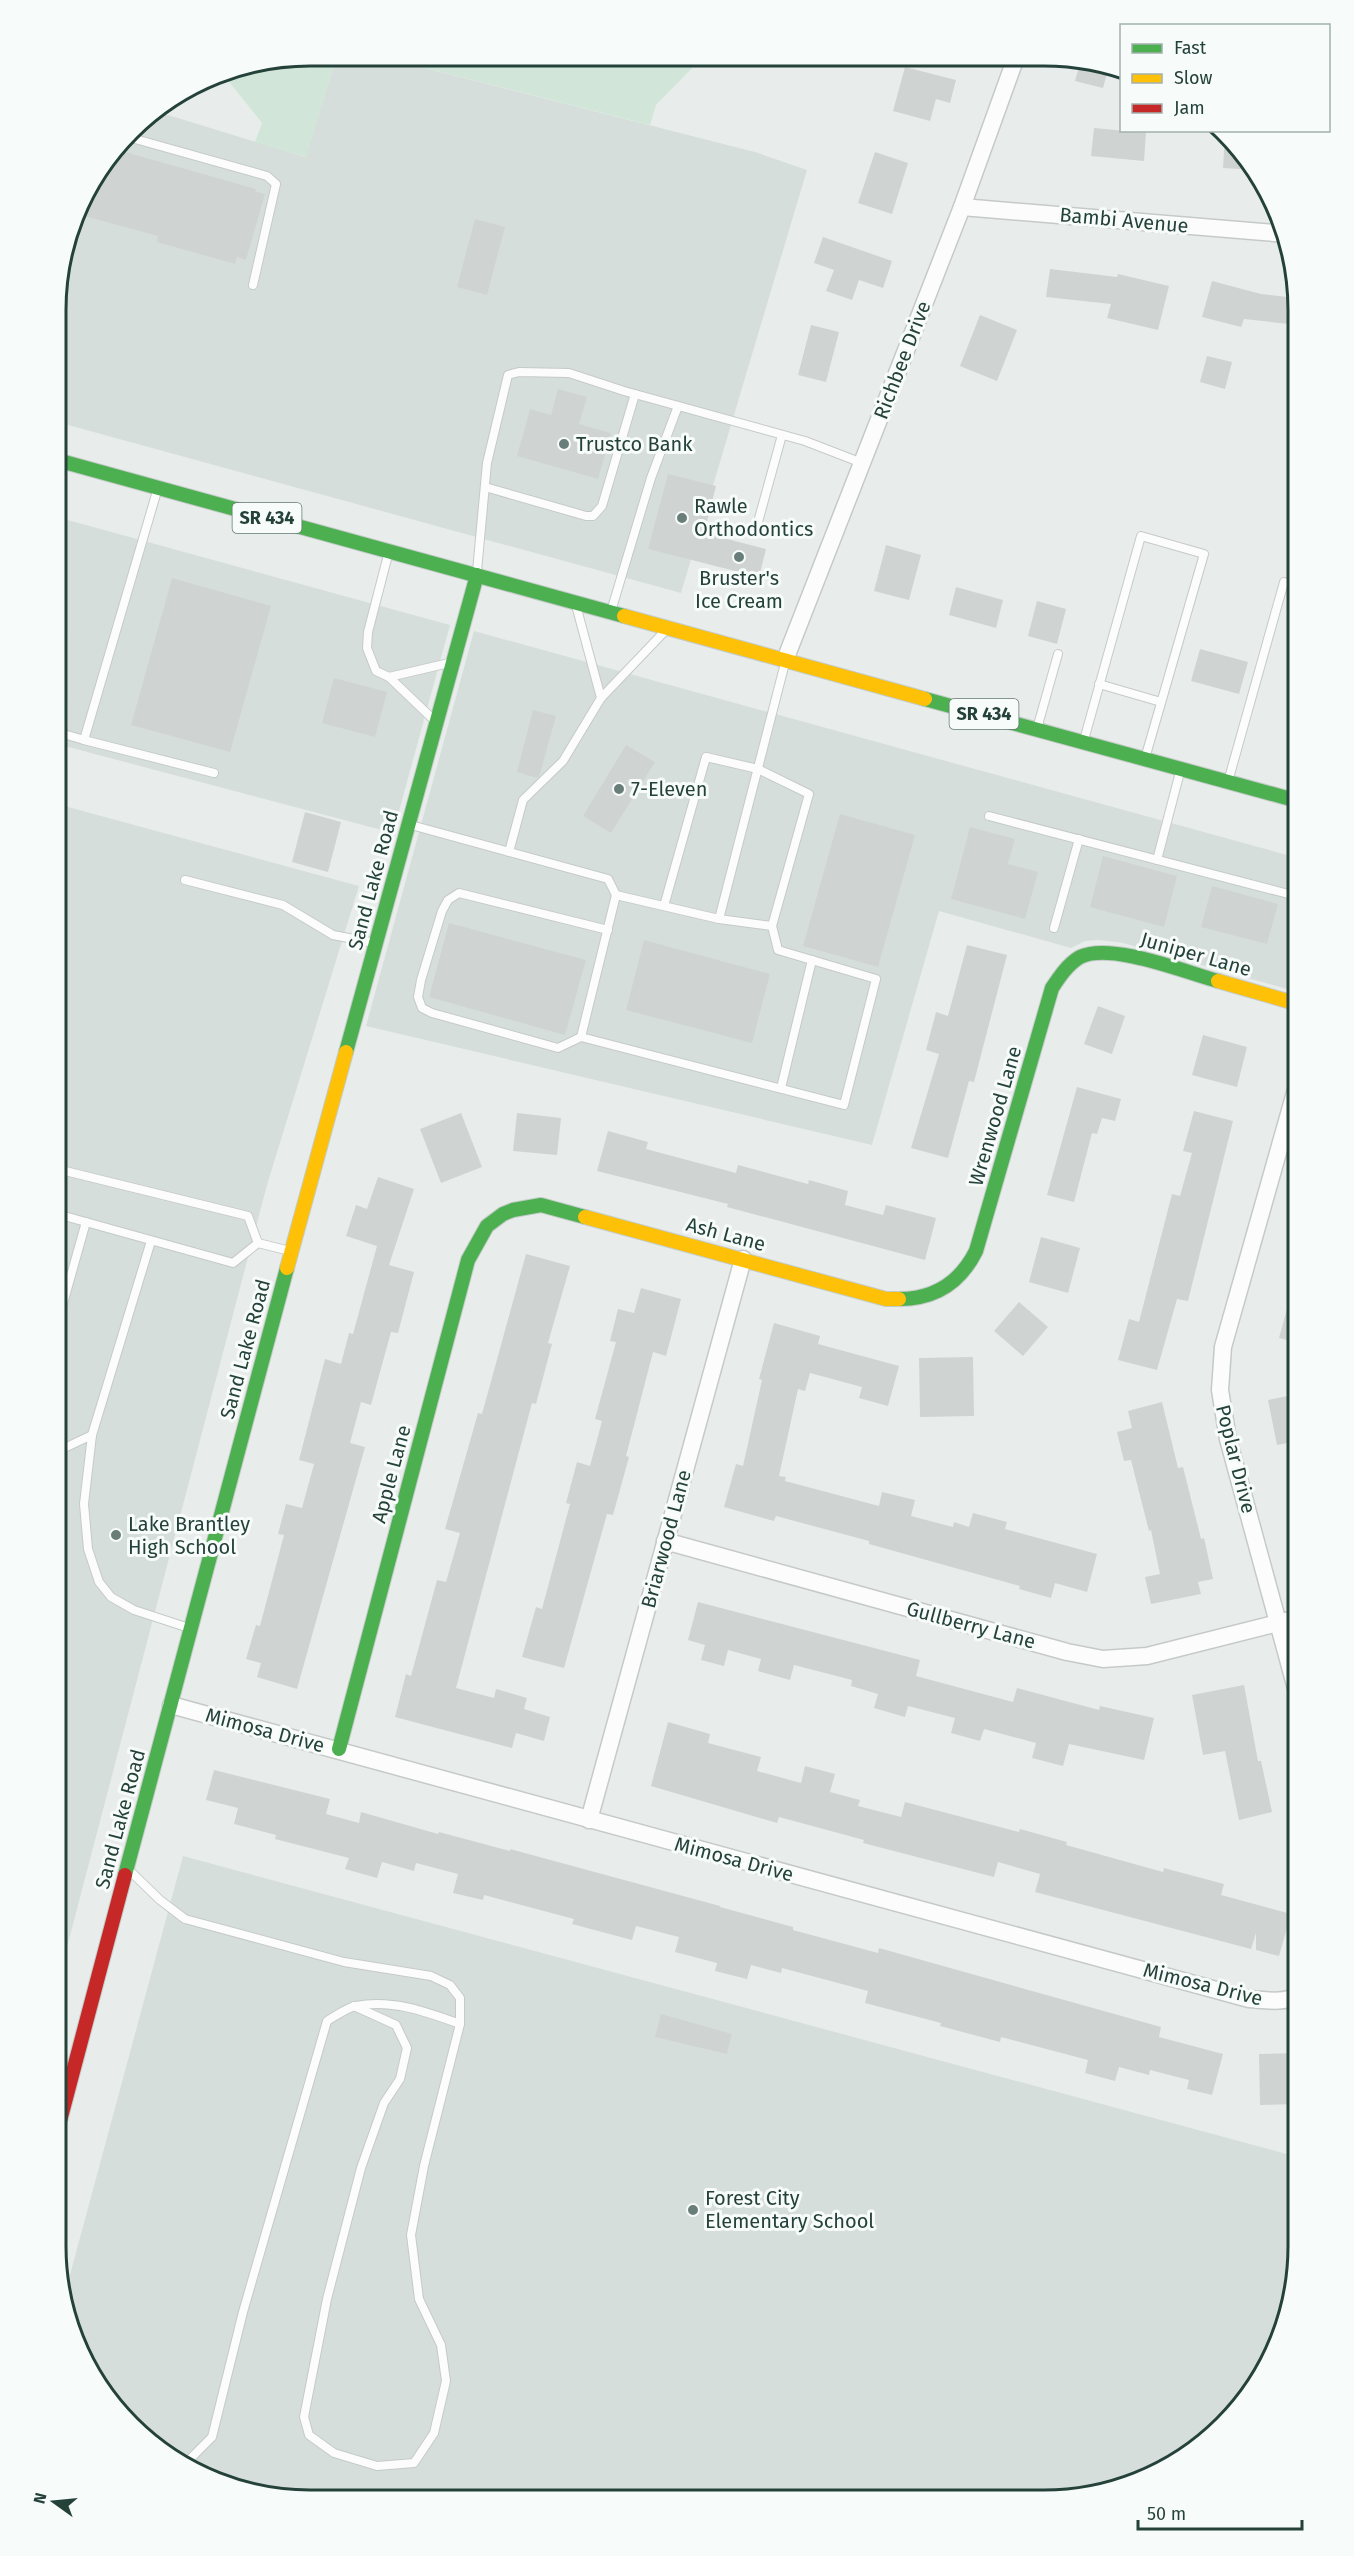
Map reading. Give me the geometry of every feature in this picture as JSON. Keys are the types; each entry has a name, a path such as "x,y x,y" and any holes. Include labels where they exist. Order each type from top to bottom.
{"street":[{"name":"Richbee Drive","path":"785,660 962,207 1013,66"},
{"name":"Bambi Avenue","path":"962,207 1275,233"},
{"name":"SR 434","path":"66,462 1288,798"},
{"name":"Sand Lake Road","path":"66,2098 291,1252 477,574"},
{"name":"Juniper Lane","path":"1082,956 1098,951 1120,953 1288,1001"},
{"name":"Wrenwood Lane","path":"945,1288 967,1269 976,1251 1052,987 1065,967 1082,956"},
{"name":"Poplar Drive","path":"1288,1117 1223,1347 1220,1390 1228,1439 1288,1655"},
{"name":"Ash Lane","path":"496,1216 514,1209 541,1205 886,1299 916,1299 945,1288"},
{"name":"Apple Lane","path":"339,1749 468,1260 480,1236 496,1216"},
{"name":"Briarwood Lane","path":"589,1820 743,1259"},
{"name":"Gullberry Lane","path":"665,1541 1067,1652 1103,1659 1147,1656 1288,1621"},
{"name":"Mimosa Drive","path":"171,1705 1249,1999 1288,1999"}],"lane":[{"path":"137,139 267,176 276,184 253,285"},
{"path":"477,574 487,463 508,375 519,372 569,373 782,435 862,463"},
{"path":"485,487 586,516 593,516 602,506 635,394"},
{"path":"610,611 651,478 678,406"},
{"path":"758,522 782,435"},
{"path":"84,740 158,488"},
{"path":"1083,742 1140,536 1204,554 1145,759"},
{"path":"389,551 368,632 367,648 376,670 389,677 436,722"},
{"path":"1228,782 1284,582"},
{"path":"575,602 601,698"},
{"path":"509,852 523,800 563,761 601,698 668,628"},
{"path":"1038,729 1058,654"},
{"path":"719,920 785,660"},
{"path":"389,677 453,663"},
{"path":"1099,684 1161,702"},
{"path":"66,735 214,773"},
{"path":"608,930 459,893 448,900 442,911 421,980 418,997 422,1008 432,1014 558,1048 581,1037 844,1105 876,979 778,950 772,926 809,794 758,769 706,757 664,906"},
{"path":"1157,860 1180,768"},
{"path":"989,816 1288,894"},
{"path":"408,824 608,879 616,895 581,1037"},
{"path":"1054,928 1079,839"},
{"path":"185,880 283,905 333,934 376,943"},
{"path":"616,895 719,920 772,926"},
{"path":"781,1088 812,960"},
{"path":"66,1171 248,1216 258,1243"},
{"path":"66,1216 233,1263 258,1243"},
{"path":"66,1293 86,1222"},
{"path":"151,1241 92,1435 84,1504 88,1549 99,1582 111,1597 134,1610 191,1629"},
{"path":"258,1243 291,1252"},
{"path":"66,1447 92,1435"},
{"path":"127,1869 160,1900 185,1919 344,1962 431,1976 450,1985 460,1998 460,2024 432,2132 411,2235 419,2298 441,2345 446,2381 434,2433 414,2463 377,2466 334,2453 309,2435 304,2417 327,2299 361,2168 384,2103 400,2079 407,2048 396,2025 354,2006"},
{"path":"191,2459 212,2438 243,2312 327,2021 354,2006 393,2004 432,2013 460,2024"}],"shaded area":[{"path":"334,66 416,66 755,152 807,170 681,593 66,424 66,310 68,278 74,247 91,202 107,175 127,149 166,114 305,157"},
{"path":"66,519 450,625 393,833 66,746"},
{"path":"474,631 1288,855 1288,989 1123,943 1085,941 1071,948 939,911 872,1145 366,1026"},
{"name":"Lake Brantley High School","path":"66,806 359,886 267,1185 66,1951"},
{"name":"Forest City Elementary School","path":"183,1856 1288,2154 1286,2278 1275,2324 1263,2354 1247,2381 1227,2407 1205,2429 1179,2449 1152,2465 1122,2477 1076,2488 1044,2490 310,2490 278,2488 247,2482 202,2465 175,2449 149,2429 127,2407 107,2381 91,2354 74,2309 68,2280"}],"green space":[{"path":"334,66 306,157 255,142 262,123 228,81 278,68"},
{"path":"417,66 694,66 656,105 650,125"}],"building":[{"path":"905,67 956,80 950,103 936,99 930,121 893,111"},
{"path":"1079,69 1107,74 1103,88 1075,81"},
{"path":"1094,128 1146,133 1144,161 1091,156"},
{"path":"1224,146 1243,169 1223,168"},
{"path":"125,152 256,189 255,191 265,194 246,260 237,257 235,264 157,242 158,236 85,216 99,188"},
{"path":"875,152 908,163 892,214 858,203"},
{"path":"475,219 505,227 487,295 457,287"},
{"path":"823,237 892,261 883,288 859,280 852,300 826,291 834,270 814,263"},
{"path":"1050,269 1117,277 1118,274 1169,286 1158,330 1107,318 1111,304 1046,297"},
{"path":"1212,281 1261,294 1287,297 1288,324 1244,319 1241,327 1202,317"},
{"path":"980,315 1017,330 997,381 960,366"},
{"path":"811,325 839,332 826,382 798,375"},
{"path":"1207,356 1232,362 1225,389 1200,382"},
{"name":"Trustco Bank","path":"558,389 587,397 579,424 611,433 598,479 517,456 530,409 551,415"},
{"name":"Rawle Orthodontics","path":"668,474 716,486 704,533 766,549 759,577 648,549"},
{"path":"886,545 921,555 909,600 874,591"},
{"path":"172,578 271,606 230,752 131,725"},
{"path":"956,587 1003,600 996,628 949,615"},
{"path":"1037,601 1066,609 1057,644 1028,636"},
{"path":"1200,649 1248,662 1239,694 1191,681"},
{"path":"334,678 387,692 375,737 322,723"},
{"path":"533,710 556,716 537,778 517,772"},
{"name":"7-Eleven","path":"626,745 655,762 611,833 583,816"},
{"path":"305,812 341,822 328,872 292,862"},
{"path":"840,814 915,835 878,967 803,946"},
{"path":"970,827 1015,839 1008,864 1038,872 1025,919 951,899"},
{"path":"1103,856 1177,876 1164,927 1090,907"},
{"path":"1212,886 1278,904 1267,944 1201,927"},
{"path":"449,923 586,960 565,1035 429,997"},
{"path":"644,940 770,974 752,1043 626,1010"},
{"path":"967,945 1007,955 974,1082 969,1081 948,1158 911,1148 939,1054 926,1050 936,1012 948,1016"},
{"path":"1098,1006 1125,1016 1112,1054 1084,1044"},
{"path":"1203,1035 1247,1047 1237,1087 1192,1075"},
{"path":"1077,1087 1121,1099 1115,1121 1102,1118 1097,1134 1092,1133 1074,1202 1047,1195"},
{"path":"1194,1111 1233,1121 1188,1301 1177,1299 1157,1370 1118,1360 1129,1319 1139,1322 1172,1194 1180,1196 1192,1153 1183,1151"},
{"path":"461,1113 482,1167 441,1183 420,1129"},
{"path":"517,1113 561,1118 557,1155 513,1151"},
{"path":"608,1131 648,1142 646,1149 736,1173 738,1165 808,1184 809,1180 848,1191 845,1205 883,1215 886,1205 936,1218 925,1260 727,1207 728,1204 597,1171"},
{"path":"378,1177 414,1189 389,1265 414,1272 398,1333 391,1332 371,1405 361,1402 350,1443 365,1447 297,1689 257,1677 261,1663 246,1659 256,1625 260,1626 284,1535 278,1534 286,1504 302,1508 314,1464 299,1460 325,1359 341,1364 349,1333 353,1334 377,1246 346,1236 356,1205 367,1209"},
{"path":"1041,1237 1080,1248 1068,1293 1029,1282"},
{"path":"526,1254 570,1266 548,1343 552,1344 536,1404 532,1403 456,1688 494,1698 496,1689 527,1698 524,1709 550,1717 544,1741 516,1733 512,1748 395,1717 406,1674 411,1676 437,1580 446,1582 460,1533 445,1529 478,1413 482,1414"},
{"path":"641,1288 681,1299 666,1356 653,1352 613,1515 607,1514 564,1668 522,1657 536,1607 542,1609 570,1504 566,1503 577,1462 590,1466 602,1421 595,1419 616,1342 610,1341 618,1309 634,1313"},
{"path":"1019,1302 1048,1327 1023,1356 994,1331"},
{"path":"1288,1305 1288,1340 1279,1338"},
{"path":"774,1323 820,1336 818,1344 899,1366 888,1406 859,1398 862,1387 810,1373 805,1391 798,1389 779,1476 786,1477 785,1481 879,1506 882,1492 915,1500 911,1516 953,1527 954,1522 969,1527 973,1513 1007,1522 1005,1529 1097,1554 1087,1592 1055,1583 1051,1598 1019,1589 1020,1586 869,1544 869,1541 776,1516 774,1521 724,1507 736,1464 743,1466 762,1380 759,1379"},
{"path":"973,1357 974,1416 920,1417 919,1358"},
{"path":"1288,1396 1288,1443 1277,1445 1268,1400"},
{"path":"1162,1402 1178,1468 1183,1467 1201,1539 1204,1538 1213,1579 1198,1582 1201,1594 1151,1604 1145,1577 1160,1574 1151,1530 1149,1531 1131,1460 1124,1461 1117,1432 1132,1428 1128,1411"},
{"path":"698,1602 920,1660 916,1676 1013,1702 1017,1688 1099,1710 1100,1706 1154,1718 1144,1760 1069,1744 1063,1766 1032,1758 1036,1743 984,1729 980,1741 951,1733 955,1718 908,1706 905,1717 874,1708 878,1694 851,1686 852,1680 794,1665 790,1680 758,1671 761,1659 728,1650 724,1666 701,1660 705,1645 688,1640"},
{"path":"1244,1685 1258,1761 1261,1761 1272,1812 1239,1820 1225,1751 1203,1755 1192,1695"},
{"path":"668,1722 710,1734 708,1743 761,1757 757,1771 801,1783 805,1766 835,1774 830,1792 860,1800 858,1806 901,1817 905,1802 1019,1832 1020,1829 1067,1842 1066,1845 1163,1872 1164,1868 1224,1884 1221,1895 1288,1913 1288,1924 1279,1956 1256,1950 1256,1933 1251,1949 1035,1892 1040,1874 998,1862 994,1877 863,1843 864,1840 779,1817 777,1823 651,1786"},
{"path":"214,1770 330,1799 326,1814 359,1823 361,1812 438,1834 439,1832 510,1851 510,1849 720,1906 793,1927 793,1930 878,1953 879,1948 1161,2027 1159,2037 1223,2054 1212,2095 1187,2089 1189,2080 1150,2070 1149,2075 1119,2067 1115,2081 1085,2073 1088,2060 1001,2037 1000,2042 940,2026 941,2023 865,2003 868,1991 782,1968 781,1973 751,1965 747,1979 715,1971 717,1963 675,1952 679,1937 636,1926 632,1940 572,1924 574,1919 484,1895 483,1900 453,1893 458,1874 416,1863 414,1871 382,1862 377,1878 345,1869 349,1858 275,1839 276,1835 234,1824 238,1808 206,1800"},
{"path":"661,2014 732,2034 727,2054 655,2037"},
{"path":"1288,2053 1288,2104 1260,2105 1259,2054"}],"traffic: fast":[{"path":"66,462 624,616"},
{"path":"346,1052 477,575"},
{"path":"925,699 1288,798"},
{"path":"899,1299 924,1296 945,1287 962,1272 976,1251 1052,988 1068,967 1080,957 1093,953 1110,953 1148,960 1218,981"},
{"path":"339,1749 468,1260 487,1226 503,1214 513,1210 541,1205 585,1217"},
{"path":"125,1875 287,1268"}],"traffic: slow":[{"path":"624,616 925,699"},
{"path":"1218,981 1288,1001"},
{"path":"287,1268 346,1052"},
{"path":"585,1217 886,1299 899,1299"}],"traffic: jam":[{"path":"66,2098 125,1875"}],"place":[{"name":"Trustco Bank","path":"564,444"},
{"name":"Rawle Orthodontics","path":"682,518"},
{"name":"Bruster's Ice Cream","path":"739,557"},
{"name":"7-Eleven","path":"619,789"},
{"name":"Lake Brantley High School","path":"116,1535"},
{"name":"Forest City Elementary School","path":"693,2210"}]}
